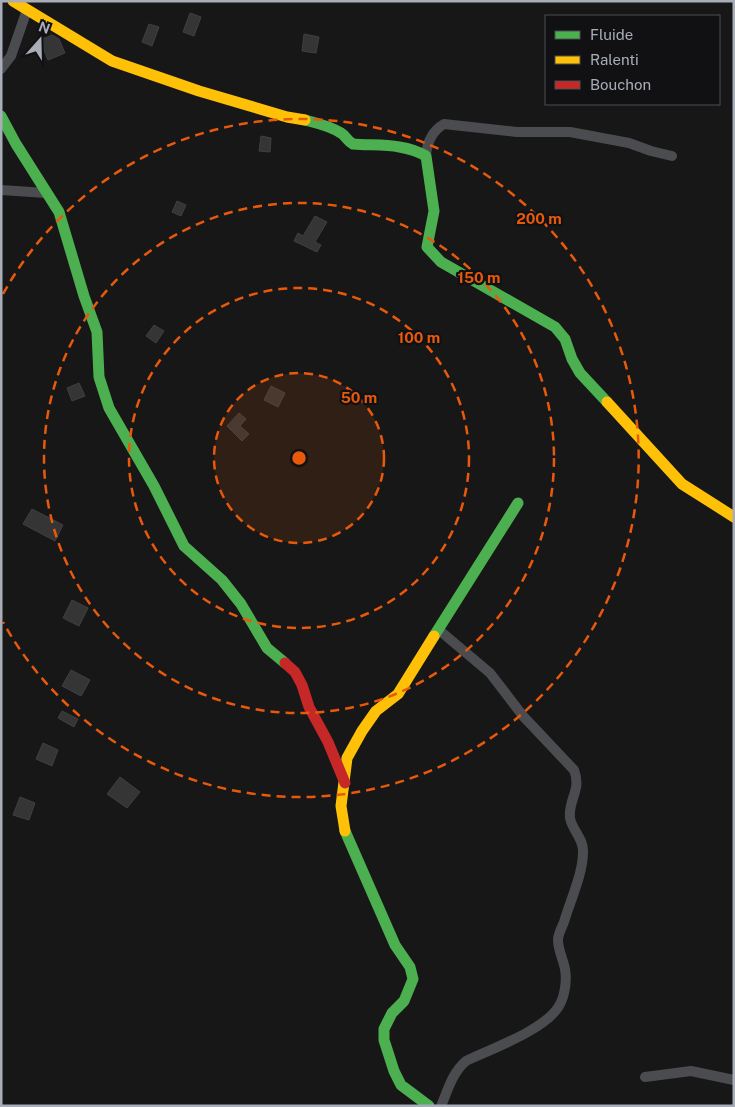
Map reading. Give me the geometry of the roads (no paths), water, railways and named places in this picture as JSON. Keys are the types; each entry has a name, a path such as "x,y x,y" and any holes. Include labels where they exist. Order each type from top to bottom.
{"street":[{"path":"13,1 112,61 199,91 287,117 319,123 335,129 353,144 409,148 418,150 426,156"},
{"path":"1,69 11,56 27,10"},
{"path":"1,116 59,212 97,332 99,377 109,408 154,486 184,546 222,580 241,604 267,648 295,672 302,685 308,707 328,742 345,783"},
{"path":"672,156 651,151 630,142 570,132 517,132 444,124 437,128 430,138 426,156 434,210 428,247 430,252 441,262 555,327 565,339 572,359 580,373 675,477 682,484 734,517"},
{"path":"1,190 46,193"},
{"path":"430,1106 401,1085 394,1071 384,1040 384,1028 392,1013 404,1001 413,979 410,967 395,945 345,831 341,806 347,758 362,730 376,711 398,694 518,503"},
{"path":"439,630 490,674 523,716 574,770 577,778 577,787 570,818 583,845 584,854 558,938 566,971 564,996 559,1007 549,1018 521,1035 466,1061 458,1067 441,1106"},
{"path":"645,1077 691,1071 734,1080"}]}
